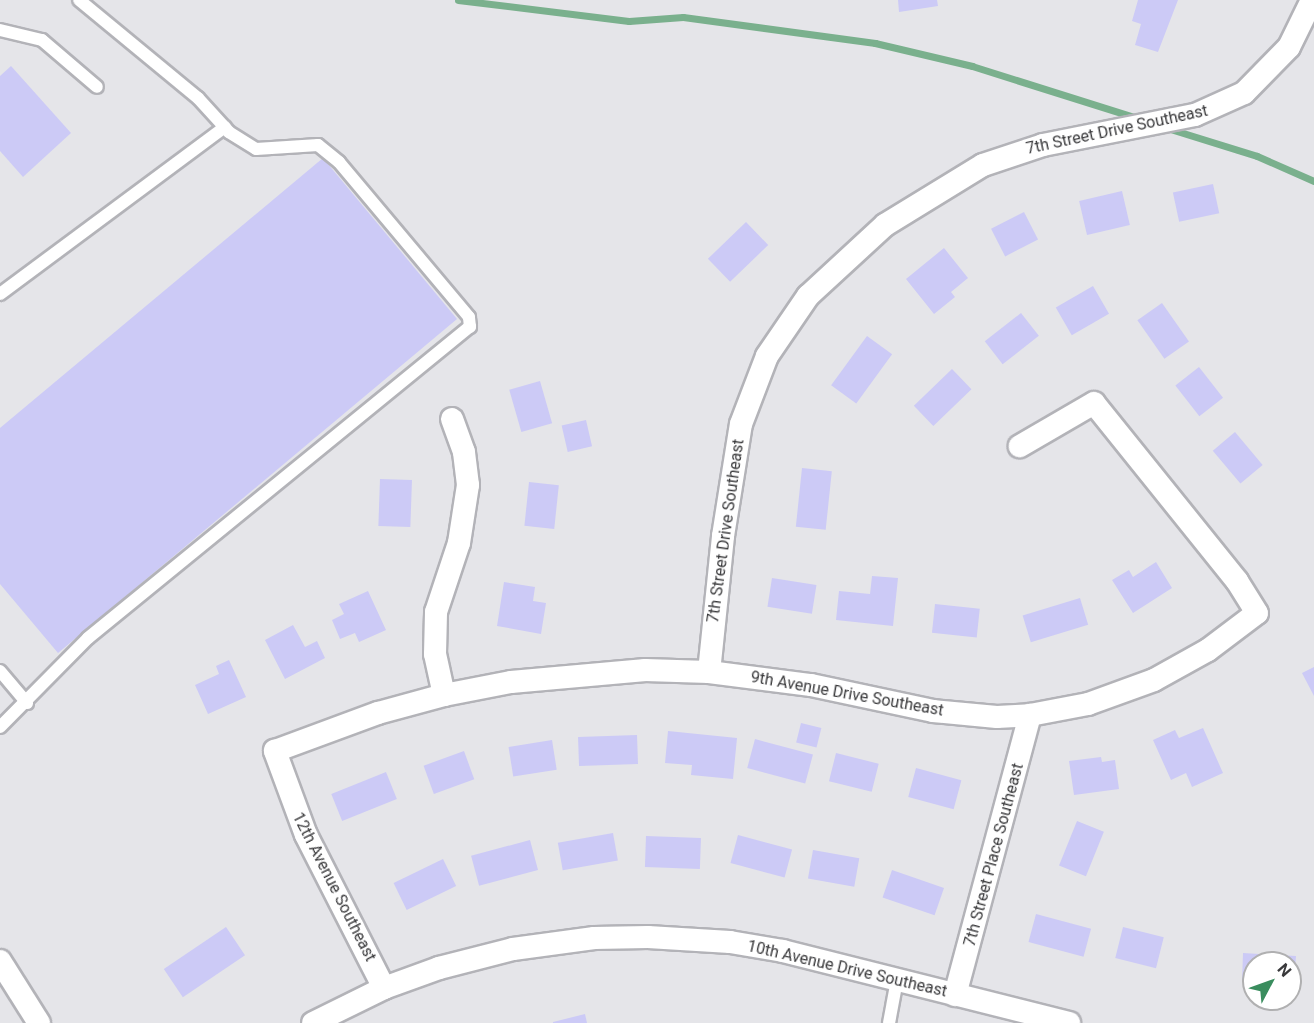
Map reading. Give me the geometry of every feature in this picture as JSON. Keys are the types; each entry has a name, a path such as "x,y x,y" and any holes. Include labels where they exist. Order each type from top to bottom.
{"street":[{"name":"7th Street Drive Southeast","path":"709,672 723,536 741,424 768,356 808,296 885,225 983,165 1043,145 1195,116 1244,93 1289,47 1312,0"},
{"name":"9th Avenue Drive Southeast","path":"275,751 378,713 444,695 571,675 645,670 709,672 811,685 933,711 997,717 1030,715 1088,704 1154,680 1208,650 1257,613 1214,551 1094,403 1020,446"},
{"path":"444,695 435,654 436,612 459,543 468,486 464,452 452,419"},
{"name":"7th Street Place Southeast","path":"956,995 1030,715"},
{"name":"12th Avenue Southeast","path":"275,751 306,835 384,988"},
{"name":"10th Avenue Drive Southeast","path":"313,1023 384,988 439,968 513,949 594,938 648,937 730,942 783,951 956,995 1000,1014 1069,1023"},
{"path":"0,960 39,1023"}],"lane":[{"path":"0,727 27,703 88,638 470,327 469,317 339,162 318,145 256,149 225,127 198,98 79,0"},
{"path":"0,30 42,40 97,87"},
{"path":"0,294 225,127"},
{"path":"0,671 27,703"},
{"path":"889,1023 897,980"}],"building":[{"path":"898,0 937,0 938,6 899,12"},
{"path":"1138,0 1178,0 1158,52 1135,45 1141,24 1132,21"},
{"path":"11,66 71,133 23,177 0,151 0,76"},
{"path":"323,158 457,319 58,653 0,584 0,428"},
{"path":"1213,184 1219,213 1179,222 1173,193"},
{"path":"1122,191 1130,225 1087,235 1079,201"},
{"path":"1024,212 1038,240 1005,256 991,229"},
{"path":"746,222 768,245 730,282 708,259"},
{"path":"944,248 968,278 951,292 955,297 934,314 906,279"},
{"path":"1093,286 1109,314 1072,335 1056,308"},
{"path":"1162,303 1189,342 1164,359 1137,320"},
{"path":"1021,313 1039,336 1003,364 985,341"},
{"path":"867,336 892,354 856,404 831,385"},
{"path":"1199,367 1223,398 1199,416 1175,385"},
{"path":"952,369 971,389 933,426 914,406"},
{"path":"540,381 552,423 521,432 509,390"},
{"path":"586,420 592,446 568,452 562,426"},
{"path":"1235,432 1263,465 1240,484 1213,451"},
{"path":"802,468 832,471 826,530 796,527"},
{"path":"380,479 412,480 410,527 378,526"},
{"path":"529,482 559,485 554,529 524,526"},
{"path":"1156,562 1172,588 1133,613 1112,580 1129,570 1133,577"},
{"path":"872,576 898,578 893,626 836,620 839,591 870,594"},
{"path":"772,578 816,585 812,614 767,607"},
{"path":"504,582 535,587 533,601 546,603 541,634 497,626"},
{"path":"368,591 386,630 359,642 355,633 340,639 332,620 344,614 339,604"},
{"path":"1080,598 1088,625 1031,642 1023,616"},
{"path":"935,604 980,609 977,638 932,633"},
{"path":"293,625 305,647 317,641 325,658 285,679 265,640"},
{"path":"229,660 246,697 208,714 195,685 219,674 216,666"},
{"path":"1314,667 1314,696 1302,673"},
{"path":"801,723 821,728 817,747 796,742"},
{"path":"1203,728 1223,773 1192,787 1186,773 1171,780 1153,740 1175,730 1179,738"},
{"path":"668,731 737,738 733,779 691,775 692,765 665,763"},
{"path":"637,735 638,764 579,766 578,737"},
{"path":"755,739 813,755 805,784 747,768"},
{"path":"552,740 557,770 513,777 509,747"},
{"path":"464,751 474,779 434,794 424,766"},
{"path":"836,753 879,764 872,792 829,781"},
{"path":"1101,757 1102,762 1115,760 1119,789 1074,795 1069,761"},
{"path":"916,768 961,780 954,809 908,797"},
{"path":"386,772 397,799 342,821 331,794"},
{"path":"1077,821 1104,832 1086,876 1059,866"},
{"path":"613,833 618,861 563,870 558,843"},
{"path":"738,835 792,849 785,878 730,863"},
{"path":"646,836 701,838 700,869 645,867"},
{"path":"530,840 538,870 479,886 471,856"},
{"path":"813,850 859,858 854,887 808,879"},
{"path":"443,859 456,886 407,910 394,883"},
{"path":"892,870 944,888 935,915 883,897"},
{"path":"1036,914 1091,929 1084,957 1028,942"},
{"path":"226,927 245,955 183,997 164,969"},
{"path":"1123,927 1164,937 1156,968 1115,958"},
{"path":"585,1014 587,1023 553,1023 553,1022"}],"waterway":[{"path":"458,0 629,21 683,17 875,43 972,66 1140,119"},
{"path":"1167,128 1257,156 1314,181"}]}
